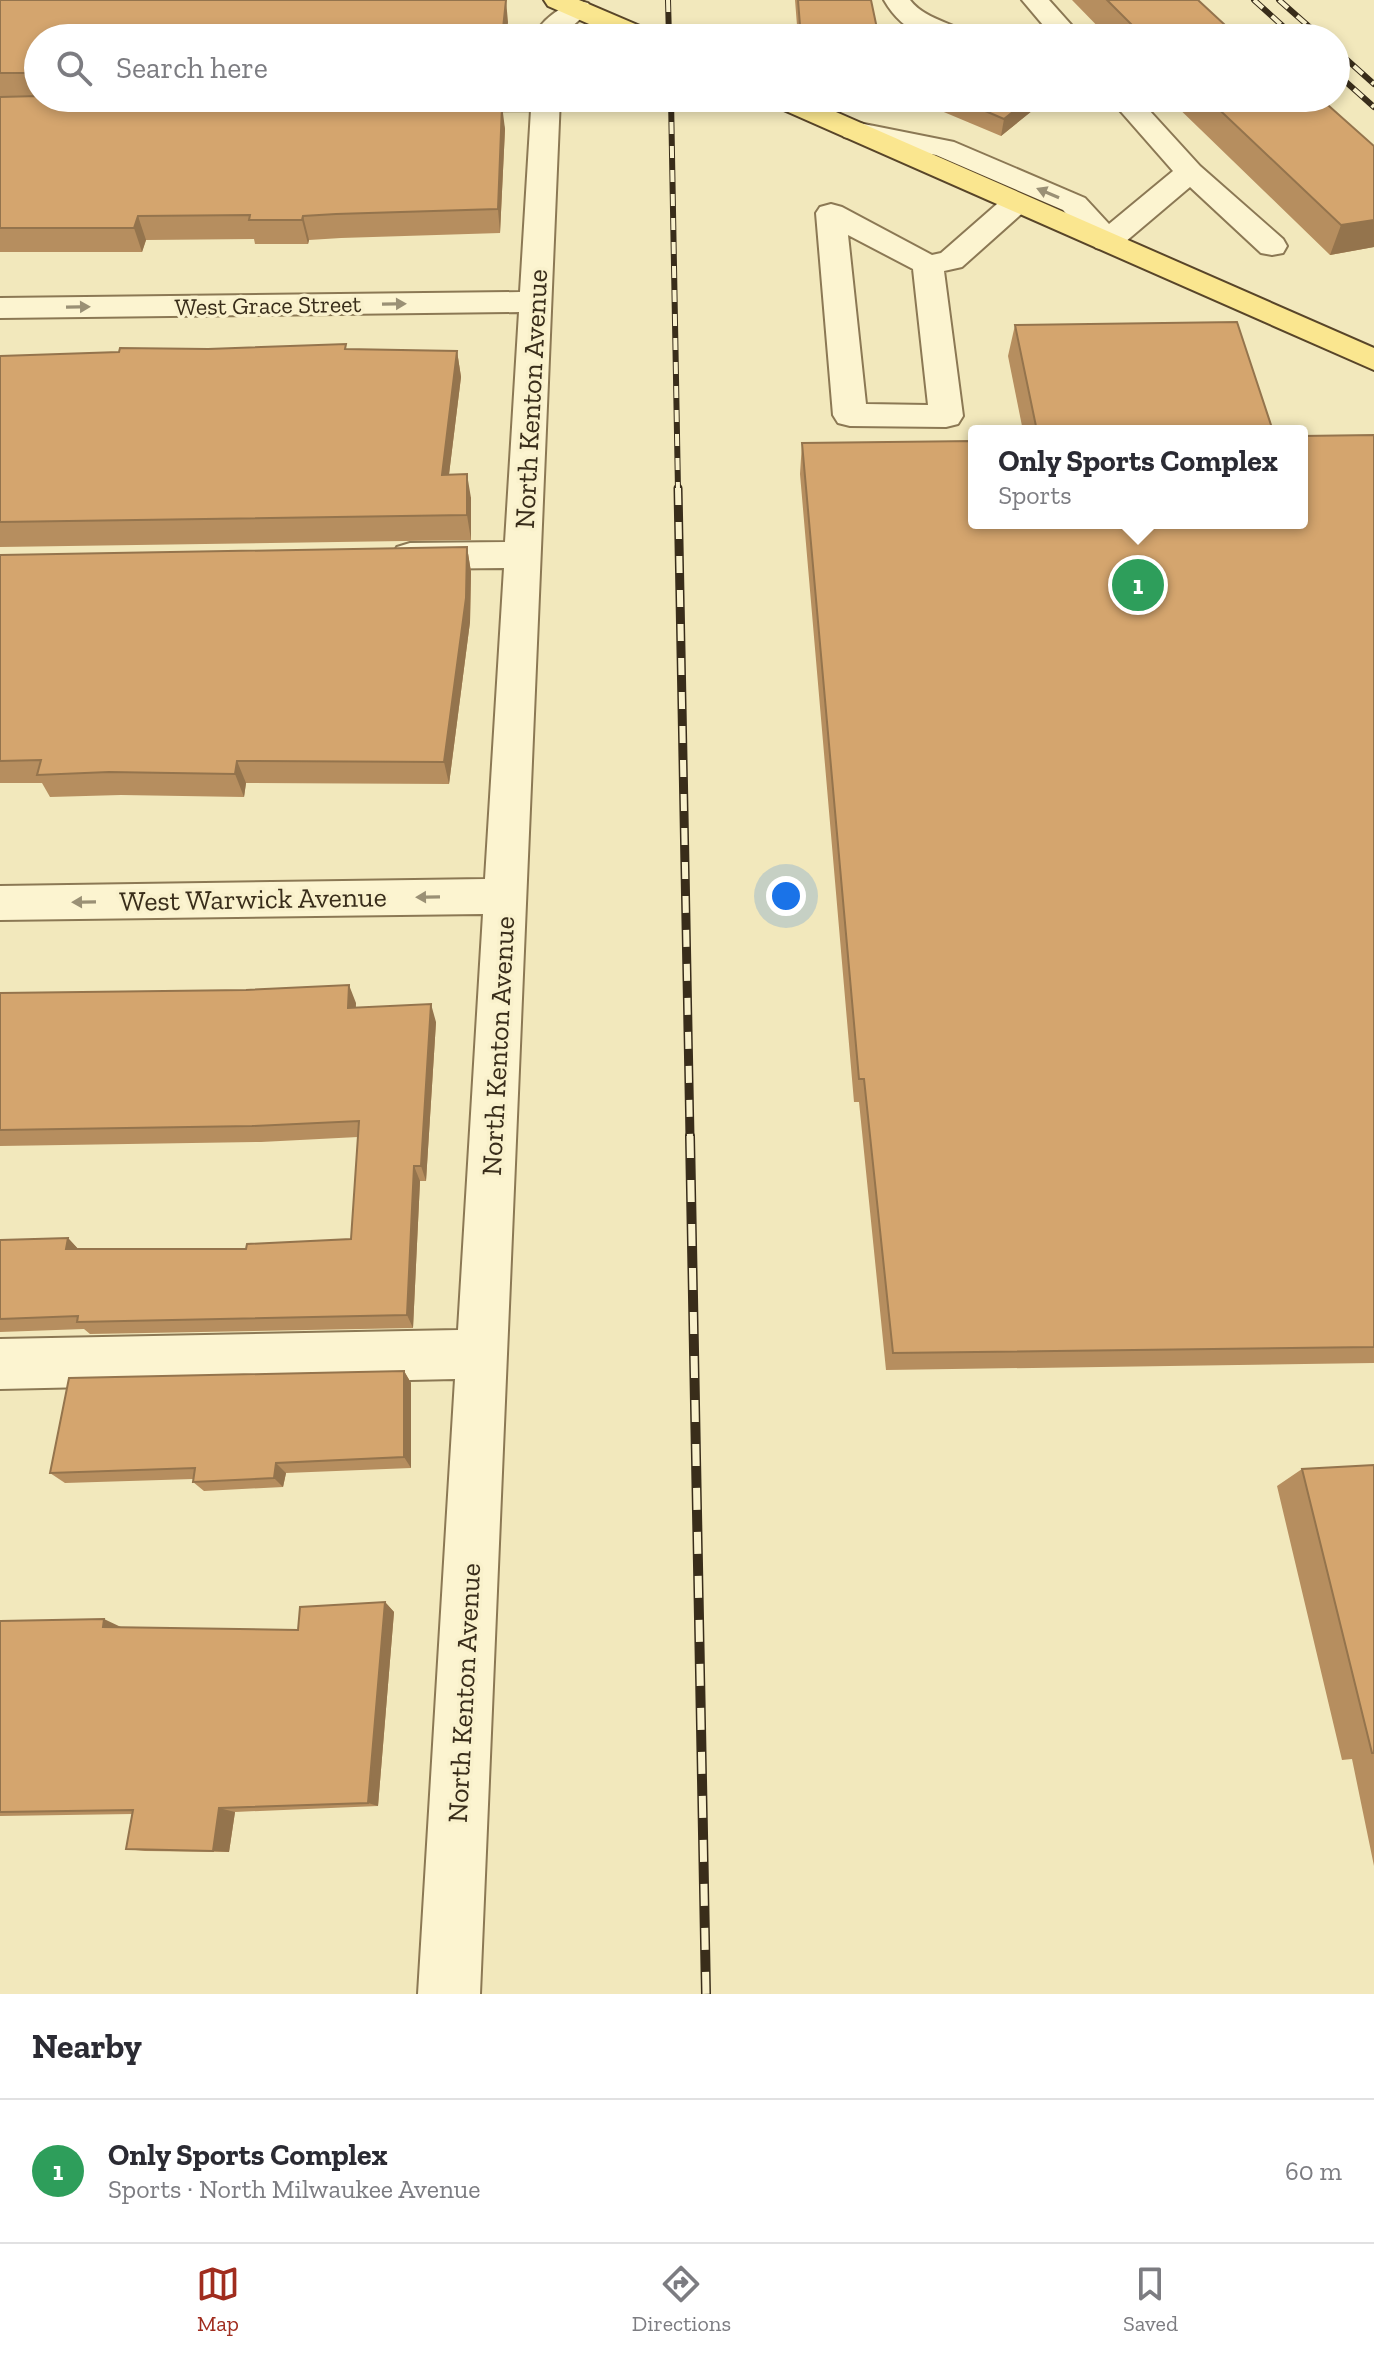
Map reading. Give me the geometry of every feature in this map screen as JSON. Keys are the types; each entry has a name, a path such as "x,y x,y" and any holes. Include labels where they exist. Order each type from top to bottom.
{"main road":[{"path":"568,4 613,24"},
{"path":"811,112 1374,360"}],"street":[{"path":"897,0 901,9 925,24"},
{"path":"1035,0 1056,24"},
{"path":"555,24 568,4"},
{"name":"North Kenton Avenue","path":"449,1994 545,112"},
{"path":"1136,112 1190,172 1272,246"},
{"path":"854,131 944,148 1074,204 1107,241 1190,172"},
{"path":"928,265 946,416 850,415 831,213 928,265 951,260 1016,203"},
{"name":"West Grace Street","path":"0,308 535,302"},
{"path":"378,557 523,555"},
{"name":"West Warwick Avenue","path":"0,903 506,896"},
{"path":"0,1364 481,1354"}],"building":[{"path":"0,0 506,0 503,24 24,24 24,73 0,73"},
{"path":"798,0 871,0 876,24 800,24"},
{"path":"1107,0 1198,0 1224,24 1131,24"},
{"path":"24,96 24,112 502,112 498,209 336,214 303,216 302,220 249,220 250,215 138,216 134,228 0,228 0,97"},
{"path":"988,112 1013,112 1004,119"},
{"path":"1222,112 1336,112 1374,146 1374,220 1341,225"},
{"path":"1237,322 1271,425 1036,425 1015,325"},
{"path":"346,344 345,349 457,351 442,475 467,474 467,515 0,522 0,356 119,352 120,348 208,349"},
{"path":"1374,435 1374,1347 893,1353 864,1079 859,1079 802,443 968,441 968,529 1308,529 1308,436"},
{"path":"467,547 466,598 444,762 237,761 235,774 109,772 37,775 41,760 0,761 0,555"},
{"path":"349,985 348,1008 431,1004 421,1166 414,1166 407,1315 77,1322 78,1316 0,1319 0,1240 68,1238 66,1249 246,1249 247,1244 351,1239 359,1121 0,1130 0,993 246,990"},
{"path":"404,1371 404,1457 276,1463 274,1478 193,1482 195,1468 50,1473 69,1378"},
{"path":"1374,1465 1374,1753 1372,1753 1302,1469"},
{"path":"385,1602 368,1803 219,1808 213,1851 126,1849 133,1810 0,1812 0,1621 104,1619 103,1627 298,1630 300,1607"}],"railway":[{"path":"668,0 669,24"},
{"path":"1254,0 1281,24"},
{"path":"1279,0 1306,24"},
{"path":"1350,63 1374,84"},
{"path":"1350,86 1374,107"},
{"path":"671,112 678,490"},
{"path":"678,488 690,1138"},
{"path":"690,1136 706,1994"}],"place":[{"name":"Only Sports Complex","path":"1138,585"}]}
